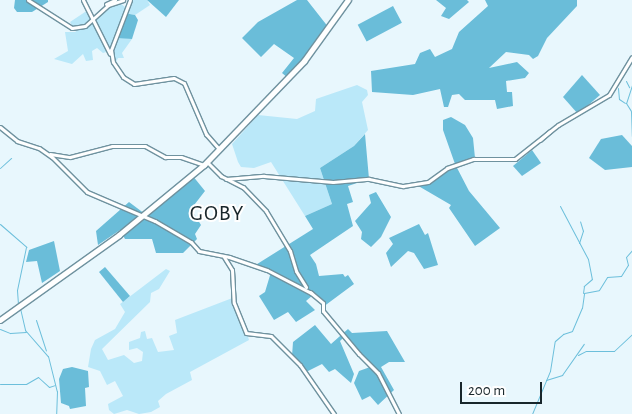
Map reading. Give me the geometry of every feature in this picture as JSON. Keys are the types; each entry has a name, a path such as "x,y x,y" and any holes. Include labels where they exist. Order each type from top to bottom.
{"main road":[{"path":"0,320 142,217 206,163 304,61 348,0"}],"street":[{"path":"28,0 72,28 85,26 104,10 123,0"},
{"path":"83,0 120,73 134,84 174,78 184,83 206,134 220,149"},
{"path":"104,10 106,4 115,0"},
{"path":"111,55 130,0"},
{"path":"226,179 264,176 333,182 369,179 403,186 428,182 447,168 473,159 515,159 539,143 552,130 609,95 632,57"},
{"path":"0,127 17,141 47,154 70,157 112,146 145,146 163,156 181,157 206,163 226,179 244,187 266,211 290,251 300,280 323,303 323,311 359,354 378,373 399,414"},
{"path":"47,154 87,192 178,234 197,250 267,270 311,293"},
{"path":"224,257 232,270 234,303 246,333 271,336 300,365 334,414"}],"shaded area":[{"path":"15,0 48,0 48,2 32,12 17,12 14,8"},
{"path":"130,0 147,0 150,5 135,15 125,13 117,37 132,39 122,53 124,58 118,58 115,64 110,60 109,51 103,53 97,48 92,51 93,60 86,61 83,54 72,64 54,59 68,51 65,32 76,32 70,22 88,10 93,18 118,1 126,8"},
{"path":"147,0 179,0 166,17"},
{"path":"297,0 307,0 329,28 288,78 282,73 294,58 274,44 261,57 242,38 258,22"},
{"path":"436,0 467,0 469,2 449,19 441,16 446,8"},
{"path":"485,0 577,0 577,6 547,38 538,56 533,59 529,55 506,52 489,68 517,62 529,73 525,78 506,81 507,92 512,92 513,106 497,109 495,100 465,100 459,94 452,95 448,107 444,107 440,89 413,95 372,92 371,71 415,64 420,53 430,49 435,57 452,49 459,32 488,6"},
{"path":"393,6 402,23 367,42 358,25"},
{"path":"124,13 135,15 138,20 132,39 117,38"},
{"path":"582,75 600,95 578,114 563,97"},
{"path":"357,85 367,90 368,95 362,102 368,130 354,146 320,168 332,204 305,216 271,162 254,168 241,167 232,144 258,115 297,119 315,111 316,99"},
{"path":"451,117 465,125 473,138 475,158 455,164 443,130 443,120"},
{"path":"365,134 369,179 348,186 353,202 347,204 353,226 310,255 316,264 319,276 343,274 345,277 348,275 354,284 323,307 313,295 306,301 315,310 296,322 288,312 274,320 259,296 265,292 271,272 254,266 313,229 305,216 332,204 320,168 354,146"},
{"path":"622,135 632,146 632,167 605,170 589,158 601,139"},
{"path":"532,150 541,163 522,176 513,166"},
{"path":"455,164 469,191 500,228 475,246 449,208 451,205 415,184 428,182"},
{"path":"192,175 205,191 191,209 201,225 195,234 197,239 183,253 156,253 152,239 125,239 120,230 98,245 96,231 129,202 145,214"},
{"path":"376,192 391,217 381,237 371,247 361,239 362,232 355,221 371,203 369,195"},
{"path":"419,224 425,235 428,233 438,265 424,269 414,253 408,251 391,267 386,253 393,244 389,238"},
{"path":"54,241 60,271 42,283 37,261 26,262 29,250"},
{"path":"105,267 130,296 123,302 99,272"},
{"path":"166,269 170,271 159,289 151,293 150,302 102,349 108,360 124,355 134,363 142,361 143,352 137,348 129,350 129,342 140,338 141,332 145,331 147,339 152,338 158,352 174,350 169,336 177,333 175,320 235,297 249,340 190,372 192,380 166,394 158,401 160,407 151,412 139,414 127,410 114,414 109,410 108,404 123,396 115,381 107,385 100,371 88,367 91,349 95,340 115,329 125,312 120,304"},
{"path":"315,325 331,344 348,329 352,333 387,331 405,362 389,362 381,367 394,390 378,405 370,396 362,400 354,383 359,371 373,366 345,336 340,341 354,374 351,383 335,369 329,372 322,364 304,373 292,356 293,342"},
{"path":"72,367 88,371 89,387 85,388 86,406 70,409 69,406 61,403 59,379 63,369"}],"waterway":[{"path":"626,81 629,87"},
{"path":"632,85 626,103 631,111 632,136"},
{"path":"618,88 619,99 625,103"},
{"path":"0,168 11,158"},
{"path":"560,206 588,259 592,279 584,286 583,293"},
{"path":"579,243 583,231 580,221"},
{"path":"0,224 26,247 17,290 18,304"},
{"path":"532,414 550,371 555,341 563,334 572,331 582,308 584,293 599,290 607,277 621,276 628,265 626,257 632,250"},
{"path":"20,308 25,330 48,356 57,391 56,414"},
{"path":"36,320 46,350"},
{"path":"0,329 10,333 26,332"},
{"path":"578,355 586,351 614,351 632,334"},
{"path":"546,380 562,375 584,344"},
{"path":"0,384 26,384 38,377 49,387 55,385"}],"district":[{"name":"GOBY","path":"217,214"}]}
